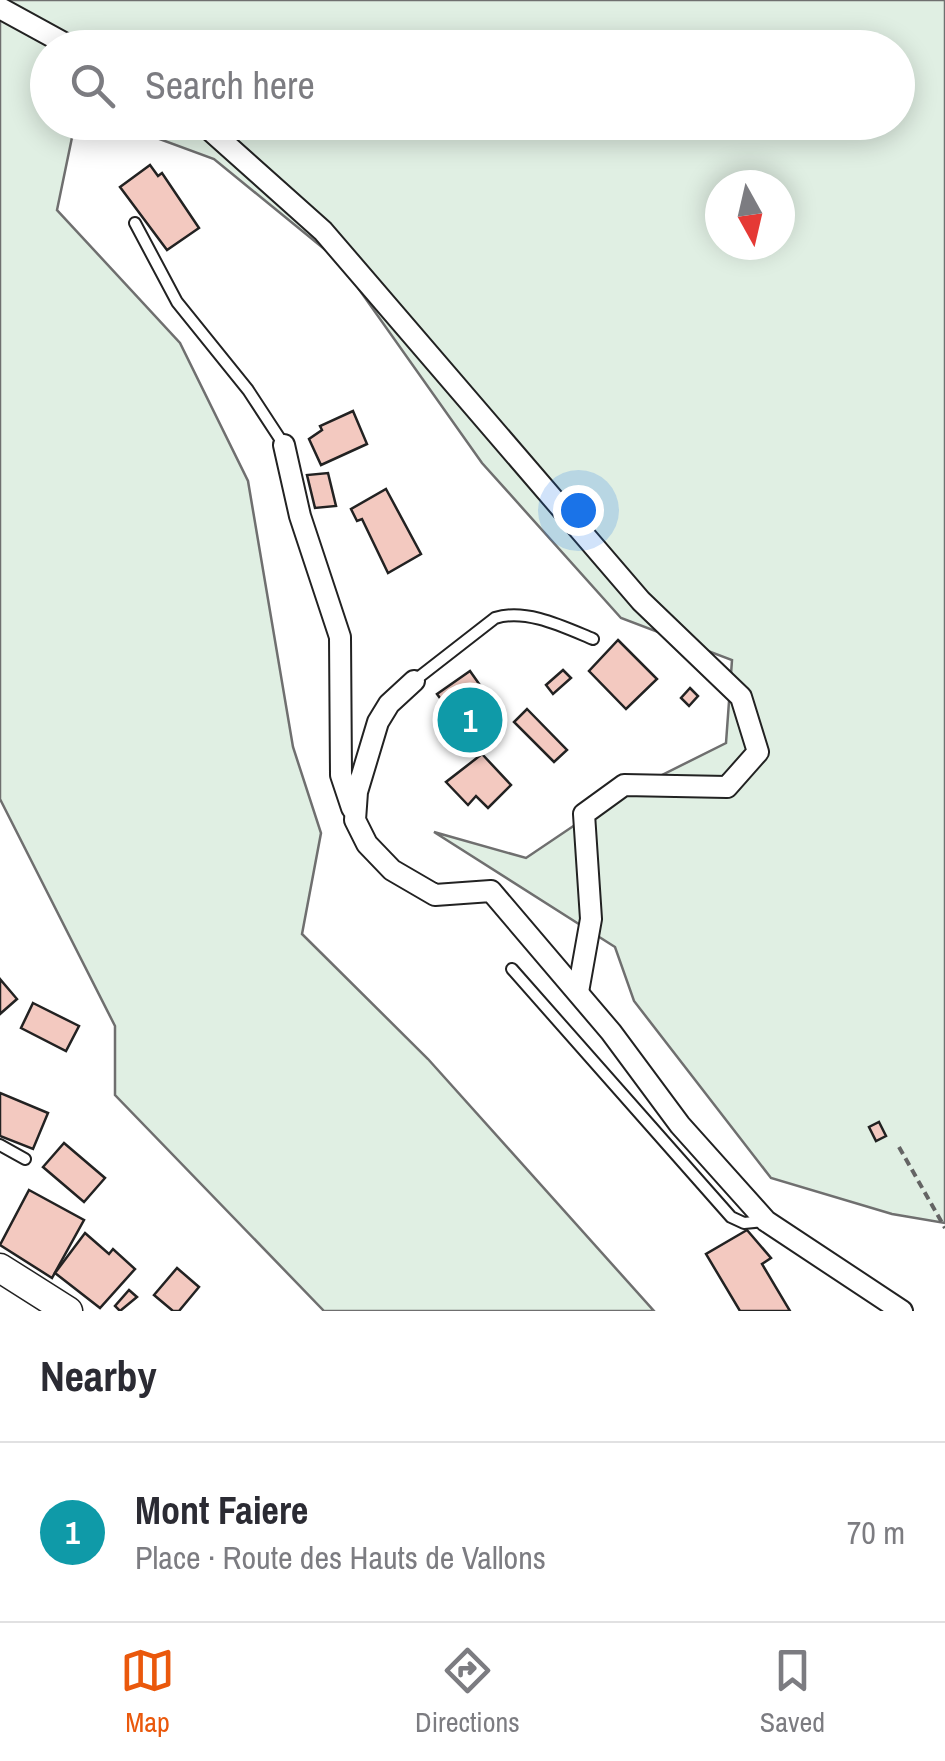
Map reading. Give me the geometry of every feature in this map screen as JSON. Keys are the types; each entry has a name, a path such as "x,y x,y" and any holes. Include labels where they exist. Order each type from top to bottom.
{"main road":[{"path":"0,1268 68,1311"}],"street":[{"path":"0,8 40,30"},
{"path":"221,140 322,231 642,601 741,698 758,752 727,788 624,785 584,814 591,919 578,992"},
{"path":"284,446 300,516 340,637 341,776 367,844 392,870 435,896 492,890 578,992 680,1125 766,1221 902,1311"},
{"path":"356,820 357,792 378,722 389,704 414,681"}],"lane":[{"path":"135,223 177,302 248,390 284,446"},
{"path":"414,681 494,618 505,614 561,625 593,639"},
{"path":"512,969 730,1217 744,1223 766,1221"},
{"path":"0,1145 25,1158"}],"path":[{"path":"899,1147 945,1228"}],"green space":[{"path":"0,0 945,0 945,1223 892,1214 771,1178 634,1001 615,947 434,832 526,858 612,800 726,743 732,660 621,618 482,463 339,261 214,159 162,140 915,140 915,30 30,30 30,140 71,140 57,210 180,343 248,481 293,747 321,833 302,934 428,1059 654,1311 324,1311 115,1095 115,1026 0,799"}],"building":[{"path":"150,165 158,176 162,173 199,228 167,250 120,187"},
{"path":"353,411 367,444 321,465 309,439 322,430 320,426"},
{"path":"328,473 336,506 315,508 307,475"},
{"path":"386,489 421,554 388,573 362,519 357,521 351,509"},
{"path":"618,640 657,679 626,709 589,671"},
{"path":"563,670 571,678 553,694 546,685"},
{"path":"470,671 496,708 464,731 437,694"},
{"path":"690,688 698,696 689,706 681,698"},
{"path":"527,709 567,750 554,762 514,722"},
{"path":"482,754 511,785 488,808 476,796 468,805 446,782"},
{"path":"0,979 17,999 0,1014"},
{"path":"33,1003 79,1026 66,1051 21,1028"},
{"path":"0,1093 48,1113 33,1149 0,1136"},
{"path":"879,1122 886,1136 876,1141 869,1127"},
{"path":"64,1143 105,1178 84,1202 43,1167"},
{"path":"29,1190 84,1220 52,1278 0,1245"},
{"path":"747,1230 771,1258 762,1264 790,1311 740,1311 706,1254"},
{"path":"85,1233 109,1254 113,1249 135,1269 100,1308 55,1273"},
{"path":"177,1268 199,1287 179,1311 173,1311 154,1295"},
{"path":"129,1290 137,1297 120,1311 115,1306"}],"place":[{"name":"Mont Faiere","path":"470,720"}]}
